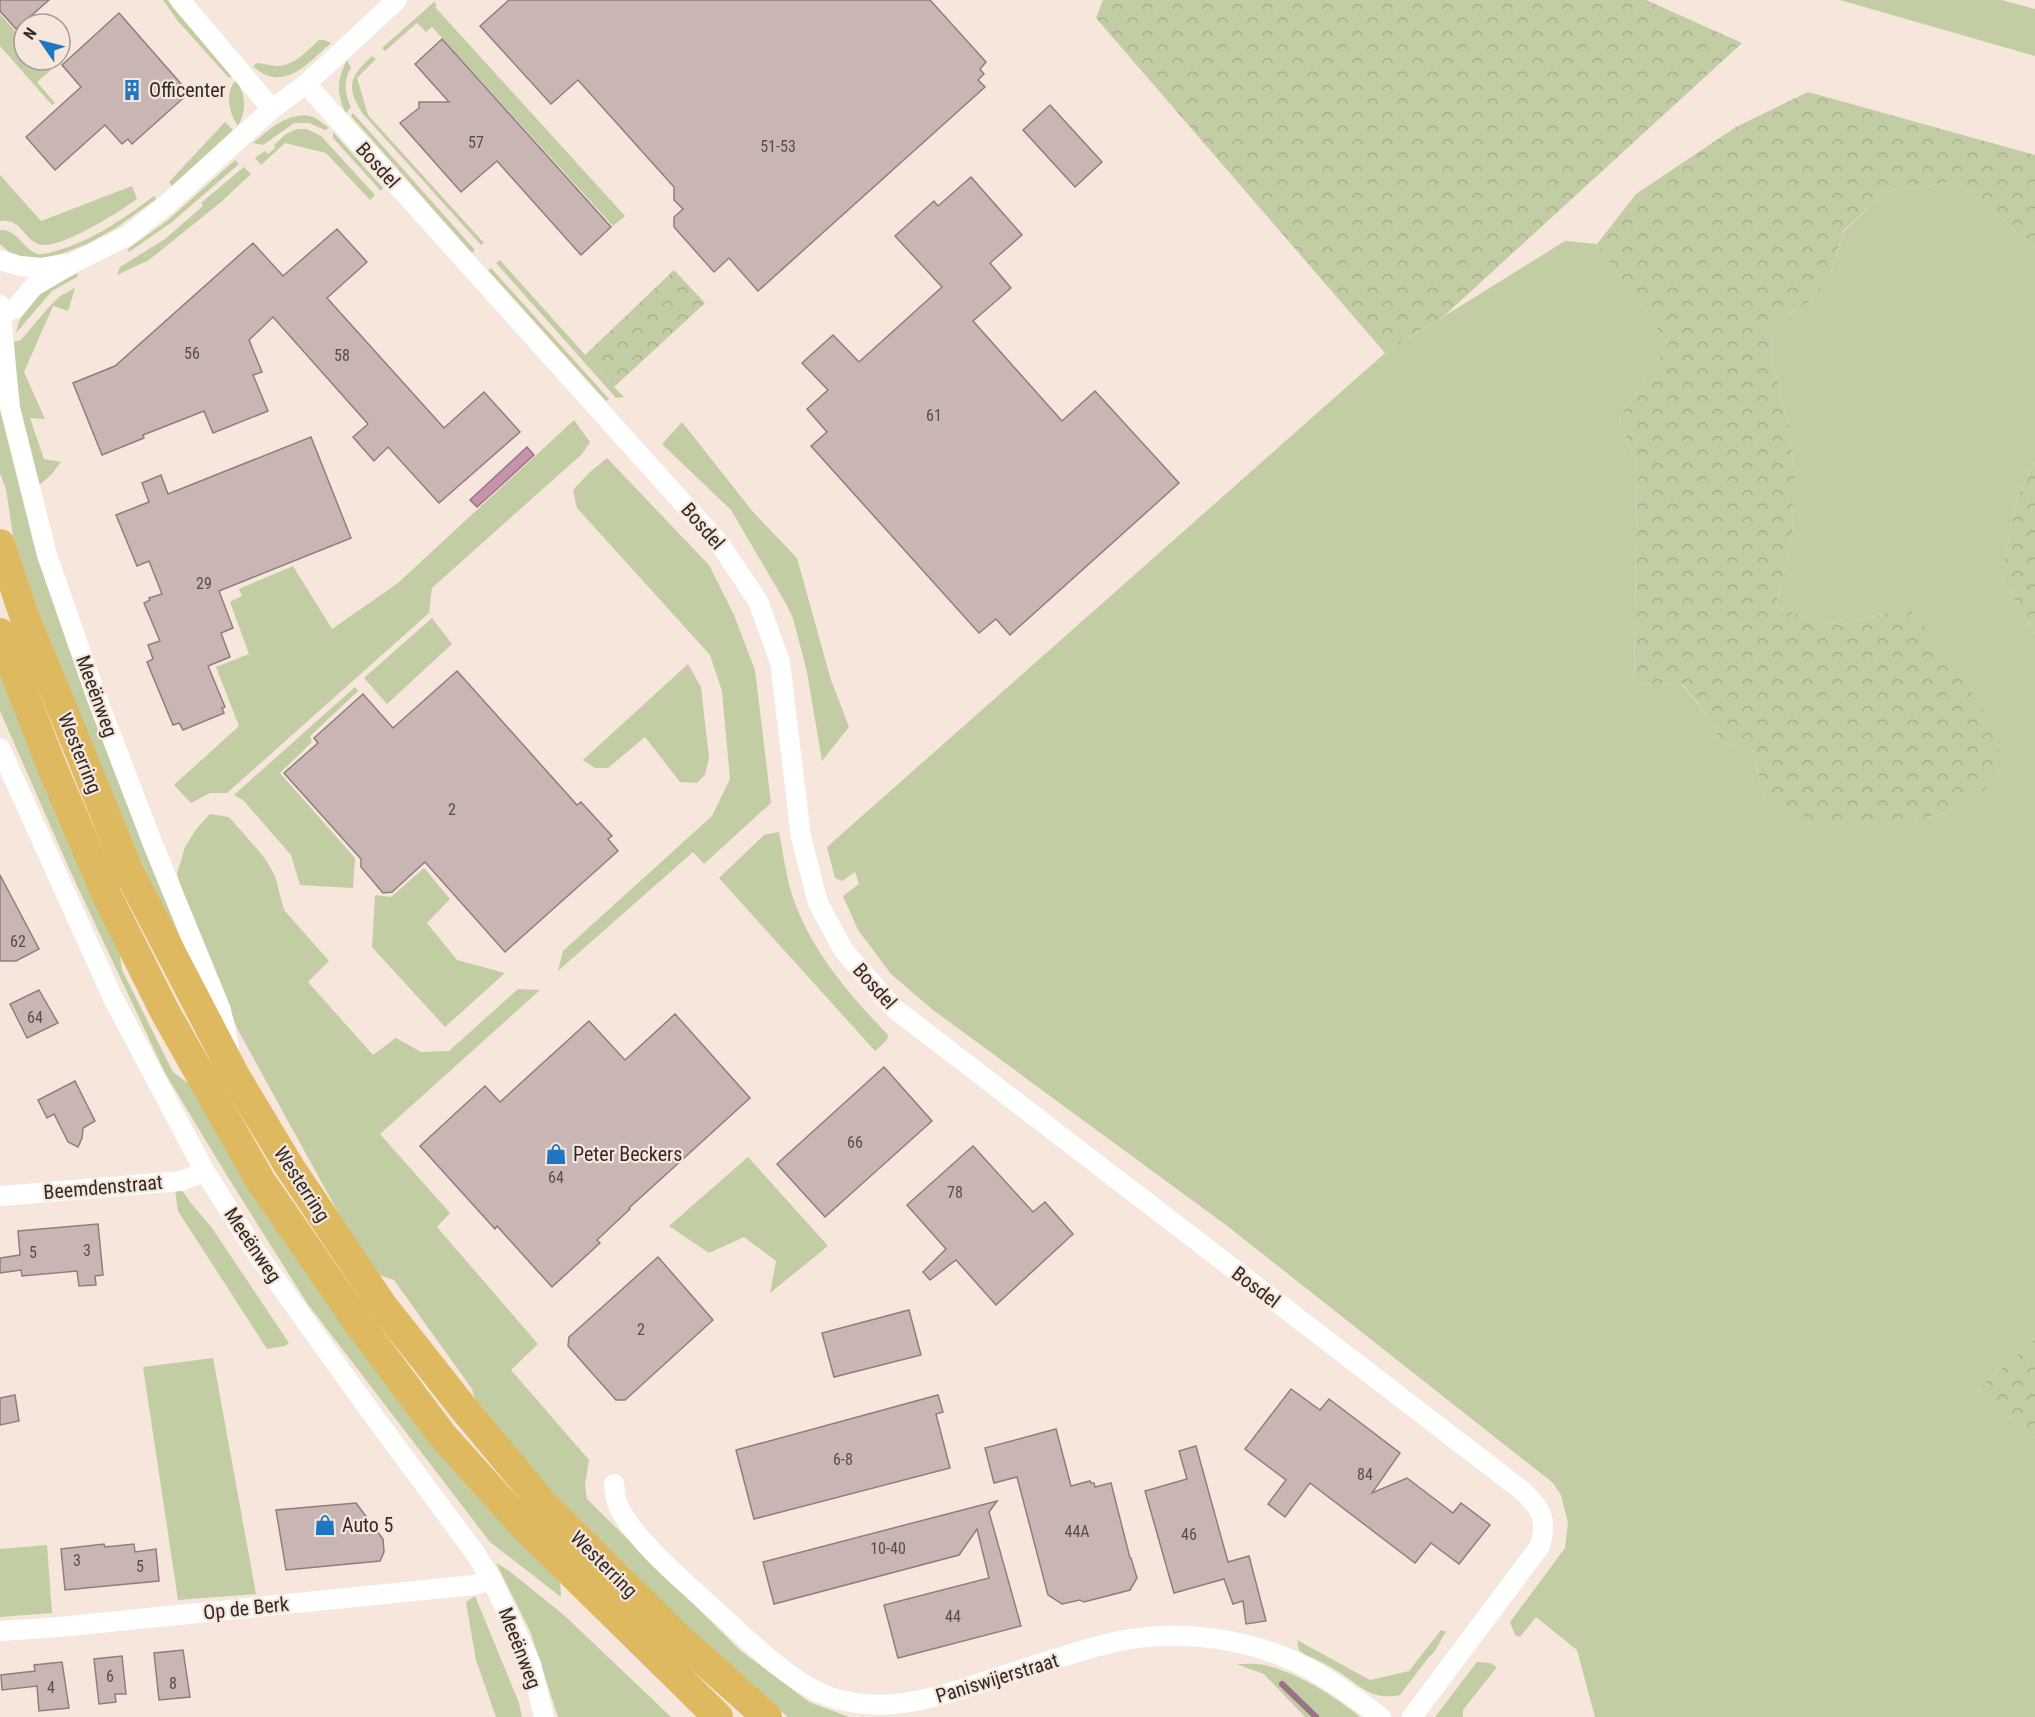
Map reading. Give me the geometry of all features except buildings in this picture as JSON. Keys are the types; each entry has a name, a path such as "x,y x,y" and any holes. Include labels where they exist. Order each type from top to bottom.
{"highway":[{"name":"Westerring","path":"0,544 30,629 129,872 235,1076 289,1166 382,1305 464,1409 545,1506 673,1633 767,1717"},
{"name":"Westerring","path":"0,633 52,767 108,898 165,1012 260,1180 357,1321 442,1435 523,1526 718,1717"}],"street":[{"path":"180,0 272,109"},
{"path":"1,308 15,309 34,286 75,261 127,236 165,207 272,109 306,84 398,0"},
{"name":"Bosdel","path":"306,84 719,543 758,602 780,662 801,837 818,903 844,951 895,1009 1524,1492 1539,1508 1545,1528 1540,1546 1412,1717"},
{"path":"0,260 20,266 41,268 75,261"},
{"name":"Meeënweg","path":"1,308 10,408 47,555 100,707 155,850 221,1010 235,1076"},
{"name":"Meeënweg","path":"0,748 113,998 205,1172 256,1252 475,1552 492,1580 531,1664 544,1717"},
{"name":"Beemdenstraat","path":"0,1196 181,1181 205,1172"},
{"name":"Paniswijerstraat","path":"614,1484 617,1503 626,1519 663,1563 793,1677 824,1695 865,1706 912,1703 1107,1644 1155,1637 1201,1637 1244,1645 1289,1659 1326,1679 1381,1717"},
{"name":"Op de Berk","path":"0,1631 72,1626 474,1585 492,1580"}],"green space":[{"path":"163,0 167,0 233,76 229,78 177,20"},
{"path":"1103,0 1646,0 1742,43 1444,316 1385,353 1096,18"},
{"path":"1840,0 2002,0 2035,9 2035,56"},
{"path":"434,2 437,5 435,7 625,216 613,226 432,27 426,32 417,23 385,51 382,48"},
{"path":"0,14 12,28 12,60 0,46"},
{"path":"319,40 331,43 304,66 285,76 275,77 264,74 253,66 257,63 277,66 289,63 300,57"},
{"path":"372,56 376,59 357,78 368,115 484,243 481,245 363,114 357,104 352,82"},
{"path":"347,60 351,68 346,88 351,107 346,113 339,86"},
{"path":"23,72 49,72 37,82 55,103 52,105"},
{"path":"236,80 242,91 244,103 243,114 238,126 229,103 230,91"},
{"path":"1808,92 2035,155 2035,247 1957,181 1886,192 1844,230 1828,281 1806,304 1773,323 1772,360 1789,427 1795,478 1792,535 1776,606 1812,620 1842,625 1908,607 1934,638 1993,724 2001,768 1982,793 1941,815 1884,823 1816,822 1764,799 1752,749 1722,743 1708,717 1682,683 1634,685 1637,467 1619,419 1668,344 1597,244 1636,194 1736,127"},
{"path":"353,113 475,250 472,253 351,116"},
{"path":"304,115 314,117 329,128 325,130 309,123 294,123 263,145 253,143 283,121"},
{"path":"225,122 233,130 172,186 169,182"},
{"path":"297,129 307,129 321,136 375,195 370,200 326,153 285,143 261,165 255,158 265,151 268,154 286,134"},
{"path":"333,132 383,188 381,191 333,138"},
{"path":"235,160 239,164 172,222 129,252 128,249 168,220"},
{"path":"244,167 251,174 221,202 149,260 117,275 120,267 165,239 203,206 201,203"},
{"path":"0,175 41,221 132,186 137,199 104,221 73,236 47,245 38,244 13,223 0,221"},
{"path":"1957,181 2035,247 2035,462 2017,498 2001,577 2035,634 2035,1339 1978,1389 2035,1438 2035,1717 1595,1717 1577,1650 1536,1617 1520,1637 1515,1635 1510,1622 1565,1548 1568,1523 1561,1495 1553,1483 1226,1225 933,1010 891,974 858,930 843,896 859,884 855,872 842,881 835,878 827,847 1385,353 1565,241 1597,244 1668,344 1619,419 1637,467 1634,685 1681,683 1708,717 1722,743 1752,749 1764,799 1884,823 1941,815 1981,793 2001,768 1881,614 1842,625 1812,620 1776,606 1792,535 1795,478 1789,427 1772,360 1773,323 1806,304 1828,281 1844,231 1886,192"},
{"path":"154,196 156,199 116,228 87,244 43,261 14,256 0,244 0,230 16,236 38,254 56,251 96,235"},
{"path":"500,260 624,397 616,398 496,263"},
{"path":"491,268 609,399 606,401 488,270"},
{"path":"674,270 705,303 614,387 585,355"},
{"path":"78,273 77,277 52,291 16,333 25,310 31,302 47,289"},
{"path":"75,288 68,311 53,306 24,372 45,419 30,418 44,459 61,462 38,486 21,415 14,342 21,340 60,296"},
{"path":"0,376 3,402 184,939 181,944 177,941 113,800 37,607 13,536 6,489 0,473"},
{"path":"574,420 590,442 582,454 432,588 429,613 227,793 210,793 191,803 174,785 239,726 216,667 249,654 230,602 242,596 239,589 293,566 332,629 398,583"},
{"path":"682,422 753,512 797,558 831,680 849,727 822,761 807,672 793,618 731,510 662,444"},
{"path":"607,458 709,565 734,615 755,670 771,803 704,864 693,852 558,971 563,951 712,816 730,779 722,691 710,655 577,508 573,490"},
{"path":"2035,462 2035,634 2001,577 2017,498"},
{"path":"432,618 452,644 387,704 364,678"},
{"path":"688,664 701,687 709,758 705,775 697,783 680,782 645,737 608,768 595,768 583,760"},
{"path":"0,669 119,950 122,970 173,1072 192,1086 560,1582 561,1597 490,1542 307,1303 229,1179 165,1073 68,866 0,711"},
{"path":"355,687 358,691 310,736 312,742 280,773 355,858 353,888 300,885 291,855 243,800 234,795"},
{"path":"210,814 229,817 264,857 275,876 284,910 329,961 308,982 373,1055 396,1038 421,1052 449,1051 518,989 540,990 380,1134 450,1213 437,1227 538,1344 511,1370 589,1460 585,1485 587,1499 741,1651 809,1702 849,1717 788,1717 724,1664 570,1513 476,1402 472,1389 394,1280 376,1274 344,1223 238,1030 190,914 177,874 185,847 197,828"},
{"path":"779,832 792,895 809,935 845,987 888,1035 887,1040 875,1051 719,878 764,835"},
{"path":"424,868 450,899 427,923 457,960 505,973 445,1027 372,947 375,895 391,897"},
{"path":"748,1157 828,1246 770,1293 776,1261 744,1237 709,1253 669,1226"},
{"path":"180,1187 212,1228 289,1343 285,1346 267,1349 178,1211 175,1190"},
{"path":"2035,1339 2035,1438 1978,1389"},
{"path":"213,1358 256,1594 178,1600 143,1367"},
{"path":"47,1545 52,1613 0,1617 0,1549"},
{"path":"496,1563 565,1616 671,1717 558,1717 530,1631"},
{"path":"475,1596 519,1703 522,1717 496,1717 476,1660 466,1602"},
{"path":"1441,1630 1446,1632 1434,1652 1400,1695 1390,1696 1381,1696 1367,1691 1335,1669 1304,1654 1299,1650 1297,1640 1370,1680 1409,1671"},
{"path":"1477,1662 1490,1663 1497,1667 1463,1710 1463,1717 1435,1717"},
{"path":"1236,1664 1261,1664 1290,1673 1327,1693 1360,1717 1305,1717 1264,1674"}],"shaded area":[{"path":"527,447 534,455 477,507 470,500"}],"waterway":[{"path":"1282,1684 1316,1717"}],"place":[{"name":"Officenter","path":"132,90"},
{"name":"Peter Beckers","path":"556,1154"},
{"name":"Auto 5","path":"325,1525"}]}
